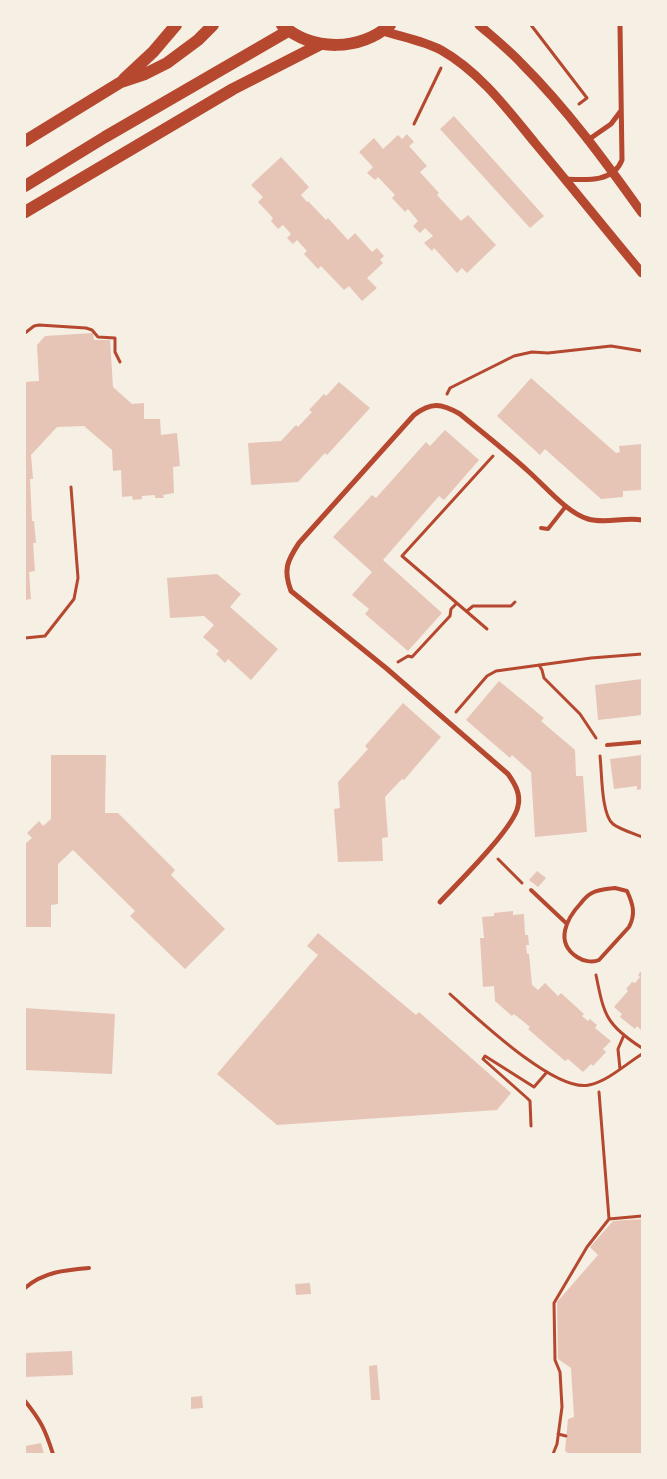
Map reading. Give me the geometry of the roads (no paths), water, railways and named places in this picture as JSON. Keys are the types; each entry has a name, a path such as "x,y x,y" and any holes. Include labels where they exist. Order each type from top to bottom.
{"main road":[{"path":"25,141 121,82 153,52 176,25"},
{"path":"121,82 145,74 166,63 198,40 213,25"},
{"path":"25,186 285,28 304,39 337,46 369,39 387,28"},
{"path":"25,212 232,89 321,44"}],"street":[{"path":"479,25 522,64 567,114 613,172 642,213"},
{"path":"565,179 596,179 613,172 622,160 620,25"},
{"path":"387,28 447,54 474,74 639,263 642,273"},
{"path":"588,140 611,124 621,112"},
{"path":"440,902 489,850 515,817 518,808 518,789 508,774 386,668 291,591 287,579 288,559 299,544 414,415 428,406 443,406 460,414 566,506 581,516 589,520 642,520"}],"lane":[{"path":"541,528 548,529 566,506"},
{"path":"607,745 642,742"},
{"path":"530,890 566,923 567,946 571,952 579,958 596,962 604,957 632,921 632,904 627,891 615,888 591,893 576,908 566,923"},
{"path":"25,1288 32,1282 54,1272 89,1268"},
{"path":"25,1401 42,1423 53,1454"}]}
